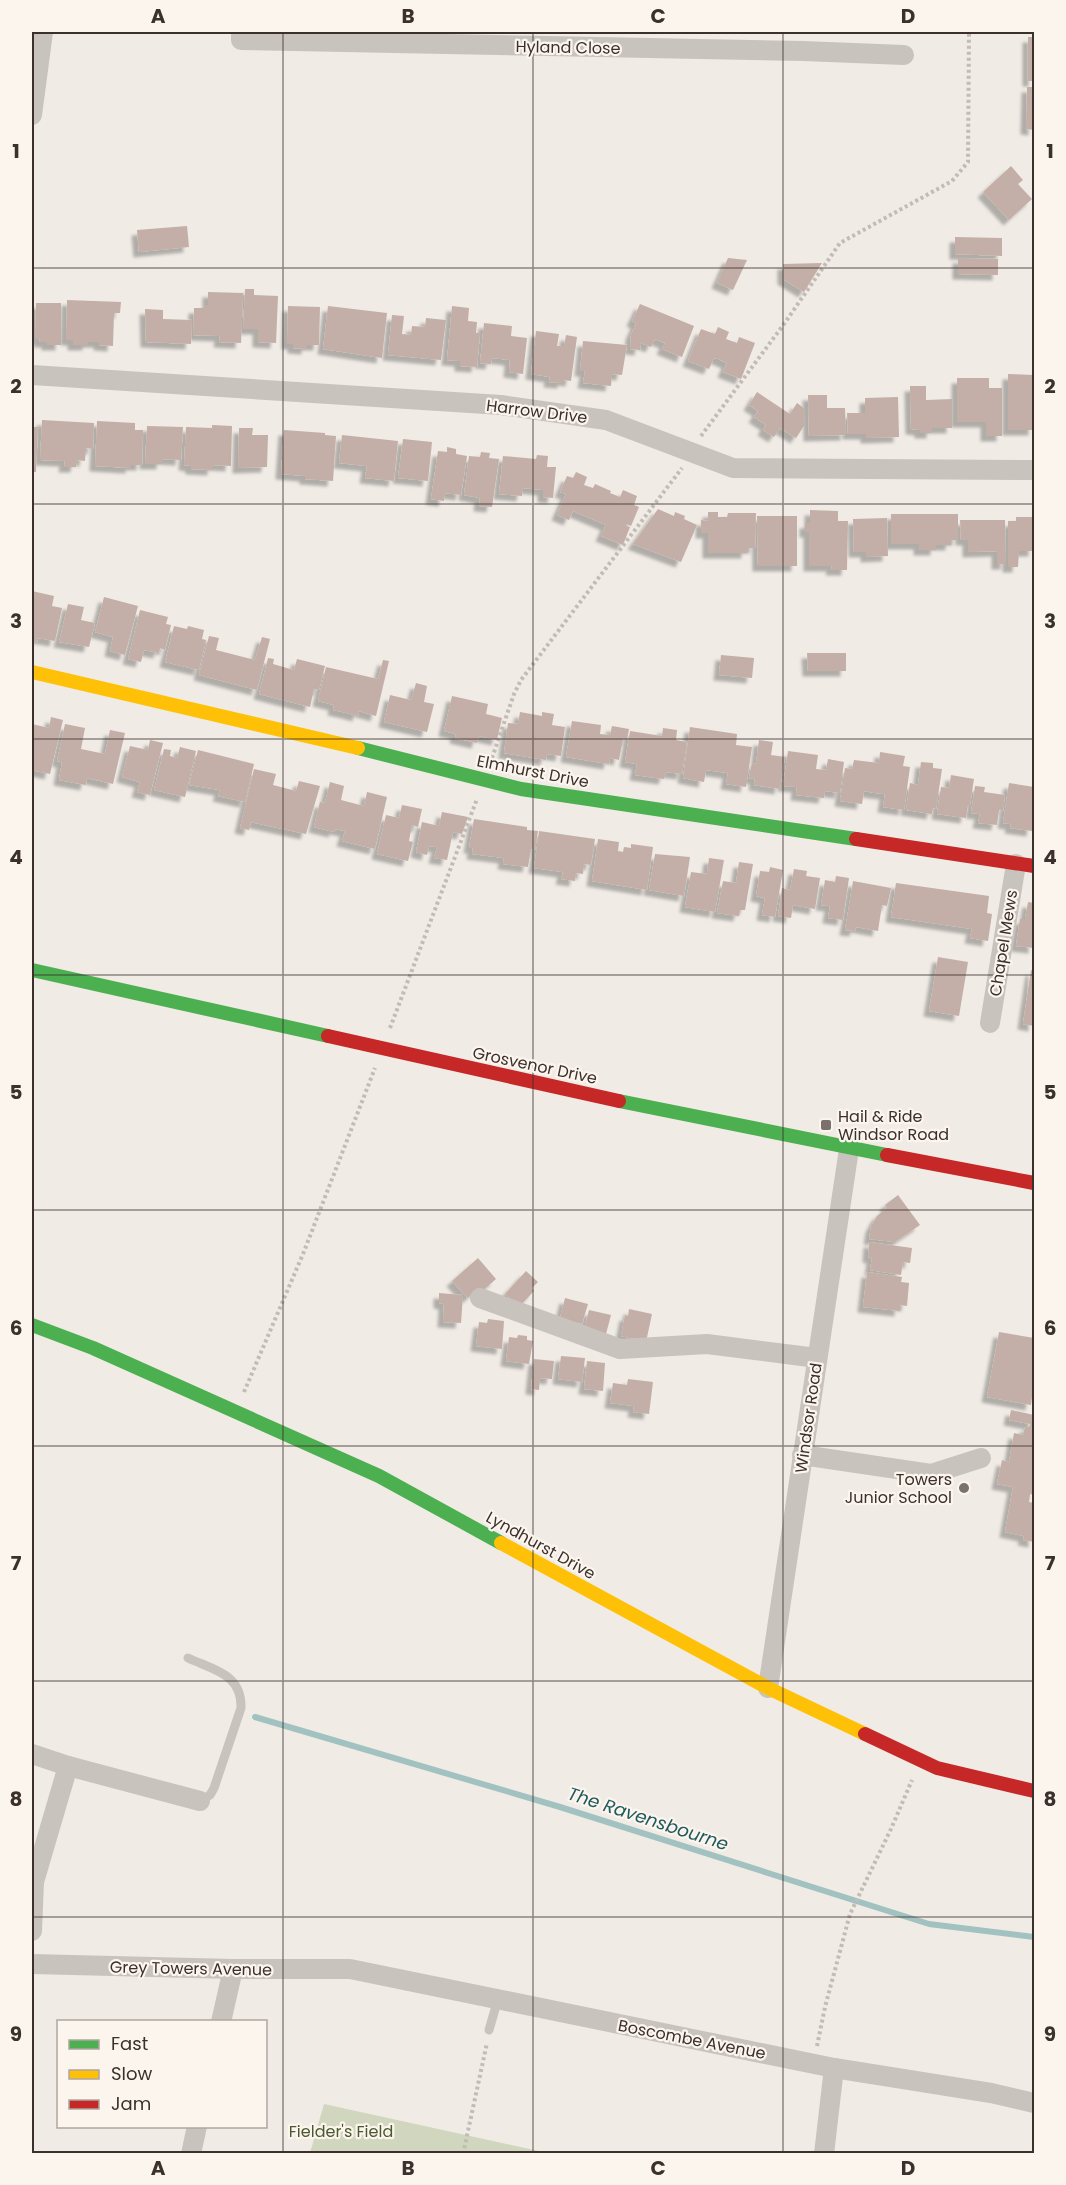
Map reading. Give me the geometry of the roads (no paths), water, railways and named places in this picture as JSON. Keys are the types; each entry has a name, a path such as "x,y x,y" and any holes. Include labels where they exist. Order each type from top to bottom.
{"street":[{"path":"32,115 43,32"},
{"name":"Hyland Close","path":"241,32 241,40 904,55"},
{"name":"Harrow Drive","path":"32,375 501,405 606,420 733,468 1035,470"},
{"name":"Elmhurst Drive","path":"32,672 316,737 521,789 1025,865"},
{"name":"Chapel Mews","path":"990,1023 1025,865"},
{"name":"Grosvenor Drive","path":"32,970 135,990 508,1077 849,1149 1035,1183"},
{"name":"Windsor Road","path":"768,1688 849,1149"},
{"path":"480,1298 620,1349 707,1344 817,1358"},
{"name":"Lyndhurst Drive","path":"32,1324 93,1348 379,1476 768,1688 937,1768 1035,1791"},
{"path":"802,1455 931,1474 981,1458"},
{"path":"32,1754 68,1766 200,1801"},
{"path":"32,1931 34,1882 68,1766"},
{"name":"Grey Towers Avenue","path":"32,1965 350,1969"},
{"path":"221,2020 233,1969"},
{"name":"Boscombe Avenue","path":"350,1969 834,2068 991,2093 1035,2103"},
{"path":"824,2154 834,2068"},
{"path":"191,2154 197,2128"}],"lane":[{"path":"188,1658 231,1678 241,1696 241,1708 214,1788 210,1795 200,1801"},
{"path":"489,2030 498,1999"}],"waterway":[{"name":"The Ravensbourne","path":"255,1717 560,1807 929,1924 1034,1937"}],"place":[{"name":"Hail & Ride Windsor Road","path":"826,1125"},
{"name":"Towers Junior School","path":"964,1488"}],"park label":[{"name":"Fielder's Field","path":"341,2131"}]}
